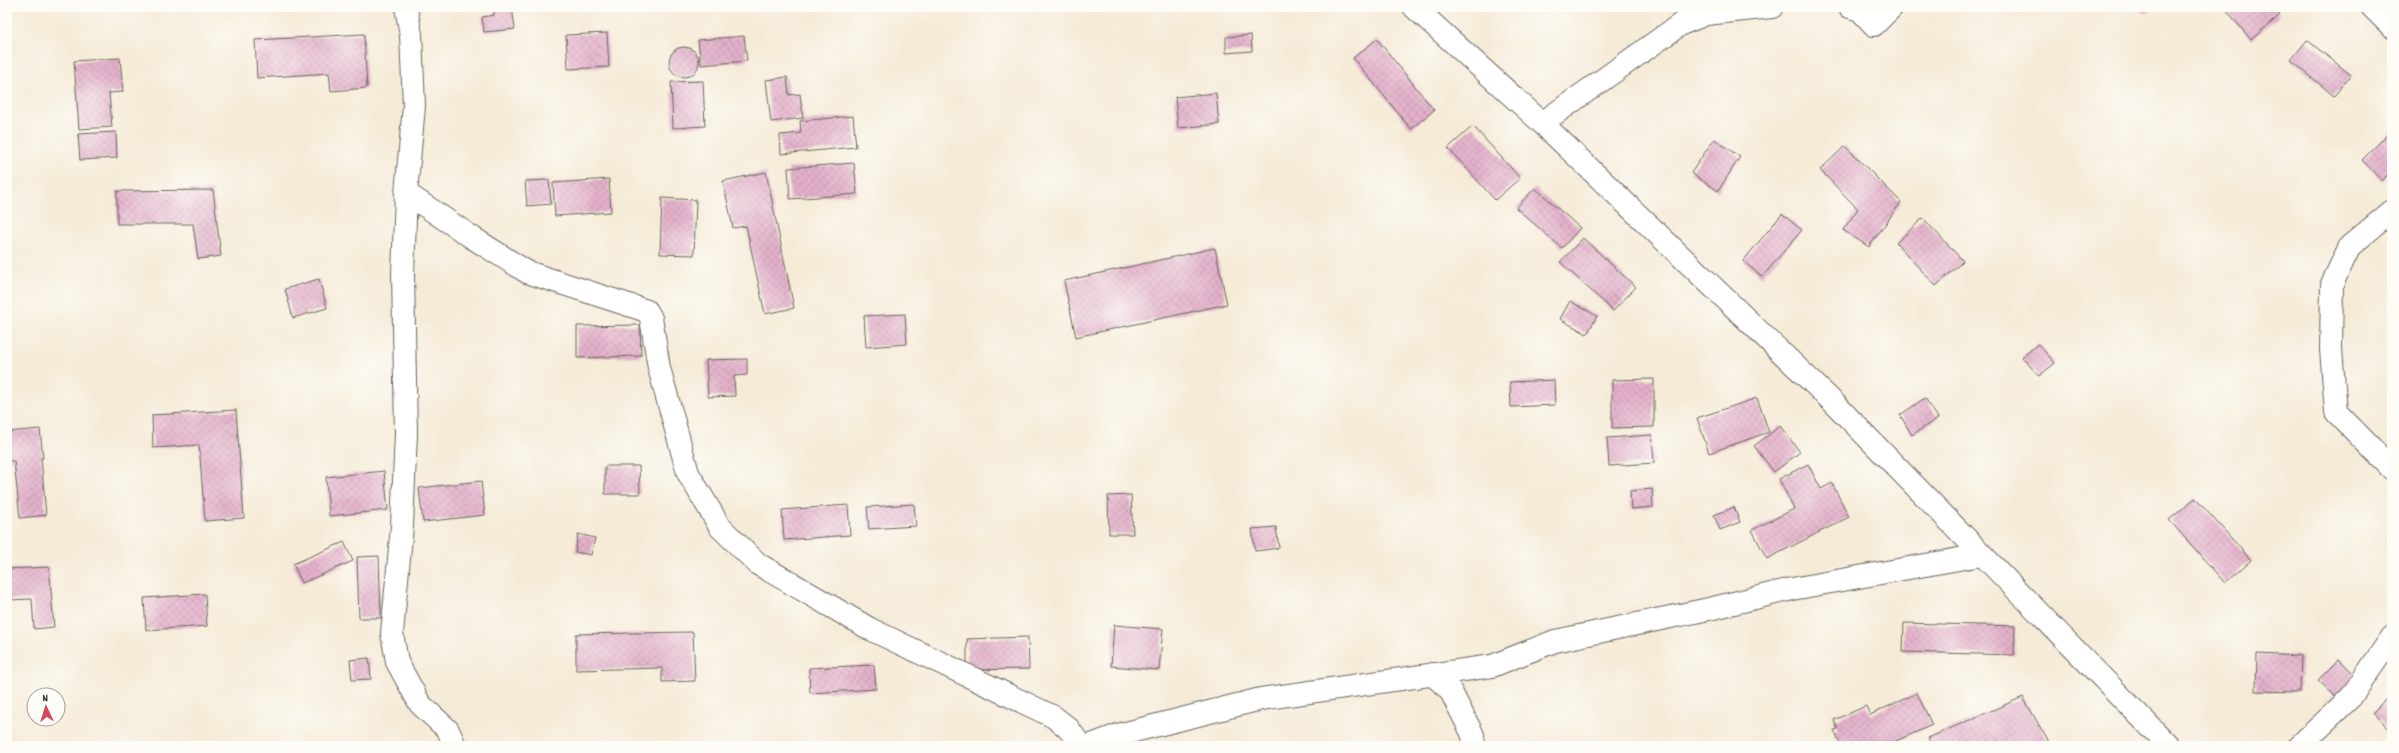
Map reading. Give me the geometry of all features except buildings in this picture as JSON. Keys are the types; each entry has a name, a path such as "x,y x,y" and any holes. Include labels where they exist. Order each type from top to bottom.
{"street":[{"path":"406,7 411,35 414,106 406,192 403,274 406,433 402,526 392,633 397,662 420,704 448,730 455,746"},
{"path":"1414,7 1542,123 1834,403 2169,746"},
{"path":"1542,123 1681,24 1706,14 1772,7"},
{"path":"1850,7 1860,10 1874,25 1892,7"},
{"path":"2372,7 2392,27"},
{"path":"406,192 473,238 527,272 647,311 651,318 659,368 688,473 720,527 758,564 870,629 1054,717 1068,728 1081,746"},
{"path":"2392,211 2350,246 2332,284 2331,349 2336,412 2392,469"},
{"path":"1089,746 1118,735 1261,699 1492,666 1555,641 1709,610 1841,580 1981,555"},
{"path":"2299,746 2351,697 2392,637"},
{"path":"1432,674 1450,690 1473,735 1474,746"}]}
